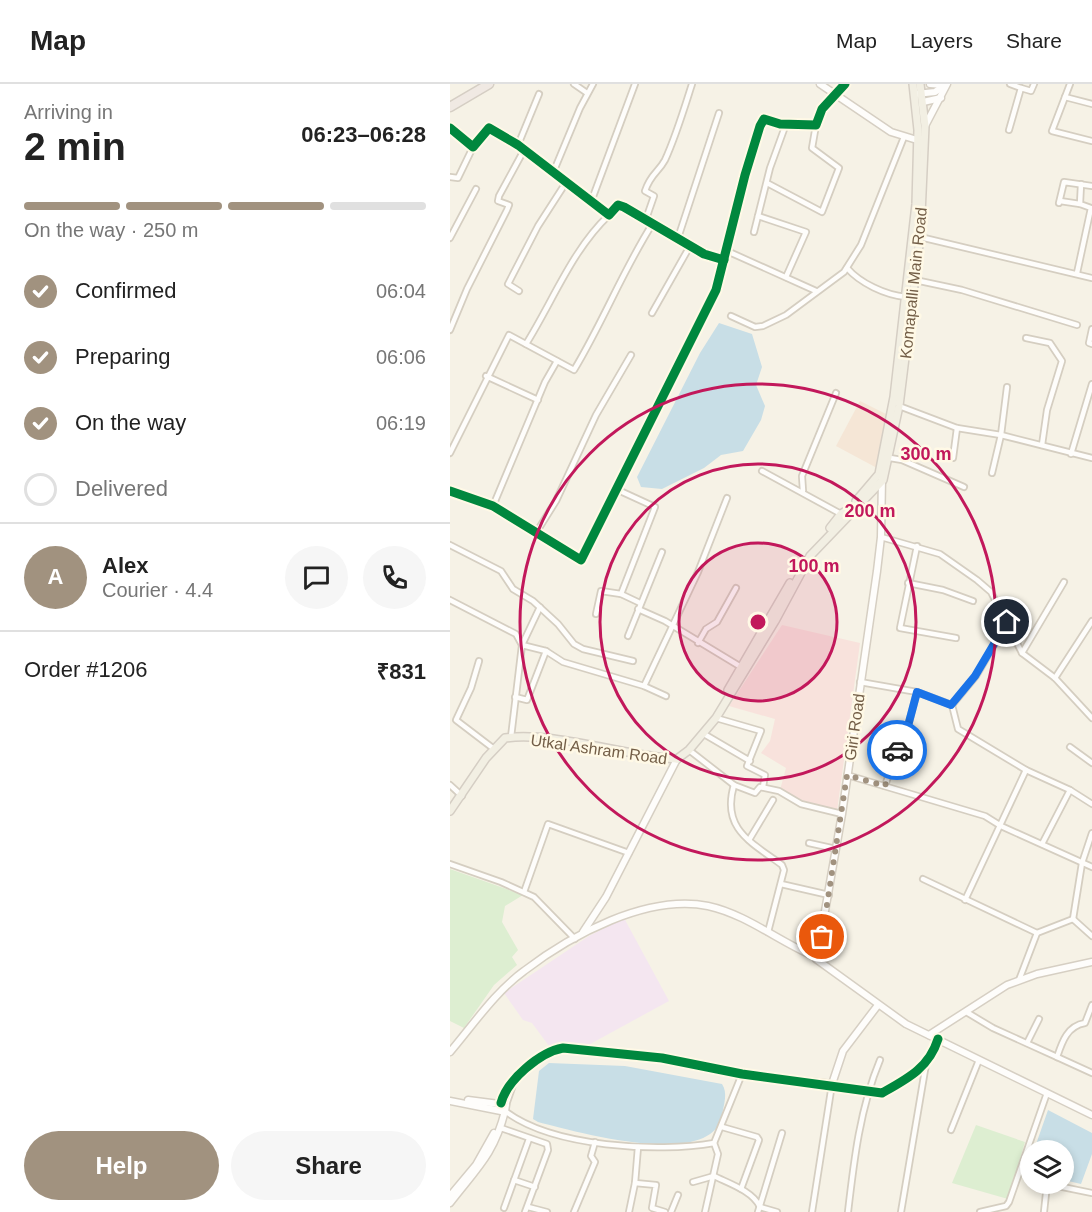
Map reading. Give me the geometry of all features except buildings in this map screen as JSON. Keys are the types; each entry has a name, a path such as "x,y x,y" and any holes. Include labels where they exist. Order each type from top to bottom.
{"highway":[{"path":"453,102 489,84"}],"main road":[{"path":"820,84 880,125 904,137 918,140"},
{"path":"686,751 704,729 808,555 881,477 894,397 916,204 920,97 913,84"},
{"name":"Komapalli Main Road","path":"881,477 890,458 899,406 920,237 925,126 920,84"},
{"path":"930,84 946,84"},
{"path":"920,97 938,91 946,84"},
{"path":"925,126 946,84"},
{"path":"920,97 941,98"},
{"name":"Giri Road","path":"813,957 813,951 818,951 842,814 881,537 881,477"},
{"path":"578,937 596,914 677,759 704,734 716,718 775,621 798,574 843,516"},
{"name":"Utkal Ashram Road","path":"450,811 494,749 505,738 560,741 644,757 677,759"},
{"path":"450,1052 453,1042 523,971 578,937 603,922 635,913 693,904 721,910 768,932 813,957 906,1024 1092,1115"},
{"path":"596,914 603,922"},
{"path":"933,1037 1001,988 1019,981 1092,964"},
{"path":"933,1037 1019,981"},
{"path":"514,1082 540,1059 554,1050 563,1048 662,1059 742,1074 832,1084 843,1051 878,1005"},
{"path":"450,1099 502,1107"},
{"path":"450,1203 481,1167 501,1128 502,1107"},
{"path":"450,1196 476,1165 496,1129 502,1107"}],"street":[{"path":"574,84 587,93"},
{"path":"553,173 592,84"},
{"path":"591,202 635,84"},
{"path":"646,219 654,196 645,191 648,180 663,164 692,84"},
{"path":"767,183 822,212 839,168 812,148 816,124 822,109 845,84"},
{"path":"1010,84 1031,91 1034,84"},
{"path":"1070,84 1052,131 1092,141"},
{"path":"1009,130 1021,88"},
{"path":"518,145 539,94"},
{"path":"1065,97 1092,104"},
{"path":"678,238 719,113"},
{"path":"450,491 493,506 581,560 716,290 760,126 764,119 786,124 816,124"},
{"path":"754,232 786,124"},
{"path":"450,128 473,147"},
{"path":"450,177 458,178 473,147 489,128 518,145 565,184 609,215"},
{"path":"731,316 755,327 763,326 786,315 816,291 830,284 847,268 861,245 904,137"},
{"path":"450,330 472,279 507,210 509,205 498,201 499,196 524,150"},
{"path":"1077,273 1091,208 1080,204 1060,202 1064,182 1092,186"},
{"path":"519,291 508,284 538,226 565,184"},
{"path":"1080,184 1080,204"},
{"path":"450,238 476,189"},
{"path":"526,344 596,227 618,205 704,254 724,260"},
{"path":"758,216 806,232 786,277"},
{"path":"450,453 508,335 574,370 603,320 629,263 653,224"},
{"path":"920,237 1092,278"},
{"path":"652,313 690,246"},
{"path":"727,252 816,291"},
{"path":"847,268 854,276 876,289 906,297"},
{"path":"915,280 963,290 1077,326"},
{"path":"1092,329 1089,343 1092,344"},
{"path":"1026,338 1050,343 1062,361 1047,410 1042,445"},
{"path":"536,533 556,501 596,416 632,355"},
{"path":"493,506 557,361"},
{"path":"486,376 538,400"},
{"path":"1071,454 1092,384"},
{"path":"992,473 1002,435 1007,387"},
{"path":"803,491 802,476 836,393"},
{"path":"899,406 957,428 1002,435 1092,458"},
{"path":"953,458 957,428"},
{"path":"890,458 902,460 964,487"},
{"path":"762,471 803,491 843,516"},
{"path":"618,490 655,507 621,594"},
{"path":"644,686 698,572 727,498"},
{"path":"881,537 940,554 991,592 1022,653 1055,678 1092,717"},
{"path":"450,545 501,571 513,589 540,607 574,644 583,649 633,661"},
{"path":"917,546 900,627 956,638"},
{"path":"628,636 662,552"},
{"path":"1022,653 1064,582"},
{"path":"908,583 943,590 974,601"},
{"path":"698,644 706,629 717,622 736,588"},
{"path":"596,614 602,591 621,594 698,644 741,667"},
{"path":"450,600 516,634 522,645 546,651 563,662 644,686 666,696"},
{"path":"511,737 522,645 540,607"},
{"path":"1055,678 1092,621"},
{"path":"951,705 975,676 1007,622"},
{"path":"514,697 527,700 546,651"},
{"path":"479,662 471,688 456,720 494,749"},
{"path":"860,682 917,692 951,705"},
{"path":"885,786 896,752 904,741 917,692"},
{"path":"951,705 958,729 1026,770 1070,790 1092,804"},
{"path":"716,718 761,731 747,766 765,775 763,787"},
{"path":"704,734 750,761"},
{"path":"1070,747 1092,763"},
{"path":"686,751 734,785 755,793 758,787 779,791 801,804 842,814"},
{"path":"965,900 1026,770"},
{"path":"847,775 986,816 1001,826 1092,867"},
{"path":"450,785 462,796"},
{"path":"734,785 729,804 736,830 782,865 784,870 768,932"},
{"path":"1042,844 1070,790"},
{"path":"749,840 773,800"},
{"path":"524,892 548,824 628,853"},
{"path":"1073,919 1082,863 1092,833"},
{"path":"810,843 836,849"},
{"path":"450,864 534,897 578,937"},
{"path":"923,879 1037,933 1073,919"},
{"path":"781,884 829,895"},
{"path":"1073,919 1092,936"},
{"path":"1019,981 1037,933"},
{"path":"1057,1057 1067,1033 1077,1024 1085,1023 1092,1005"},
{"path":"968,1013 1092,1073"},
{"path":"1027,1043 1039,1019"},
{"path":"812,1212 832,1084 882,1093 902,1082 926,1064 933,1056 933,1037"},
{"path":"848,1212 853,1168 867,1091 880,1059"},
{"path":"951,1130 979,1060"},
{"path":"901,1212 926,1064"},
{"path":"705,1212 718,1154 714,1143 742,1074"},
{"path":"514,1082 505,1092 502,1107 527,1124 568,1138 638,1148 670,1148 714,1143"},
{"path":"1031,1140 1047,1093"},
{"path":"501,1128 547,1144 548,1150 526,1210 547,1212"},
{"path":"722,1128 741,1131 759,1140 741,1189"},
{"path":"759,1210 782,1133"},
{"path":"504,1208 529,1139"},
{"path":"574,1212 595,1162 591,1156 595,1142"},
{"path":"628,1212 635,1184 638,1148"},
{"path":"980,1212 1006,1206 1020,1173"},
{"path":"693,1182 714,1176 741,1189 758,1201 759,1210"},
{"path":"514,1180 535,1187"},
{"path":"635,1184 656,1185 652,1210 665,1212"},
{"path":"1074,1190 1092,1194"},
{"path":"1044,1212 1047,1194"},
{"path":"671,1212 678,1195"},
{"path":"759,1210 777,1212"}],"shaded area":[{"path":"860,401 890,416 883,457 877,468 836,446"},
{"path":"782,625 860,643 837,811 801,802 780,790 786,768 761,753 770,741 775,719 729,706"},
{"path":"624,918 669,1001 581,1049 552,1050 532,1023 523,1020 504,993 589,936"}],"green space":[{"path":"450,869 523,895 505,906 502,922 518,950 512,957 517,965 494,985 464,1028 450,1021"},
{"path":"976,1125 1020,1140 1020,1159 1008,1199 952,1183"}],"water":[{"path":"719,323 752,334 762,367 756,385 765,406 761,420 743,451 721,455 704,468 662,489 641,487 637,477 700,353"},
{"path":"549,1063 625,1066 722,1084 725,1095 722,1115 713,1132 694,1141 669,1144 609,1139 538,1122 533,1119 539,1071"},
{"path":"1048,1110 1092,1133 1092,1154 1081,1184 1074,1182 1074,1140 1038,1140"}],"cycle path":[{"path":"450,491 493,506 581,560 716,290 760,126 764,119 780,124 816,125 822,109 845,84"},
{"path":"450,128 473,147 489,128 518,145 609,215 618,205 624,207 704,254 724,260"},
{"path":"501,1103 510,1085 526,1068 544,1055 563,1048 662,1058 742,1074 882,1093 916,1072 929,1058 938,1039"}],"way so far":[{"path":"822,937 847,775 885,786 897,750"}],"route":[{"path":"897,750 904,741 917,692 951,705 975,676 1007,622"}]}
